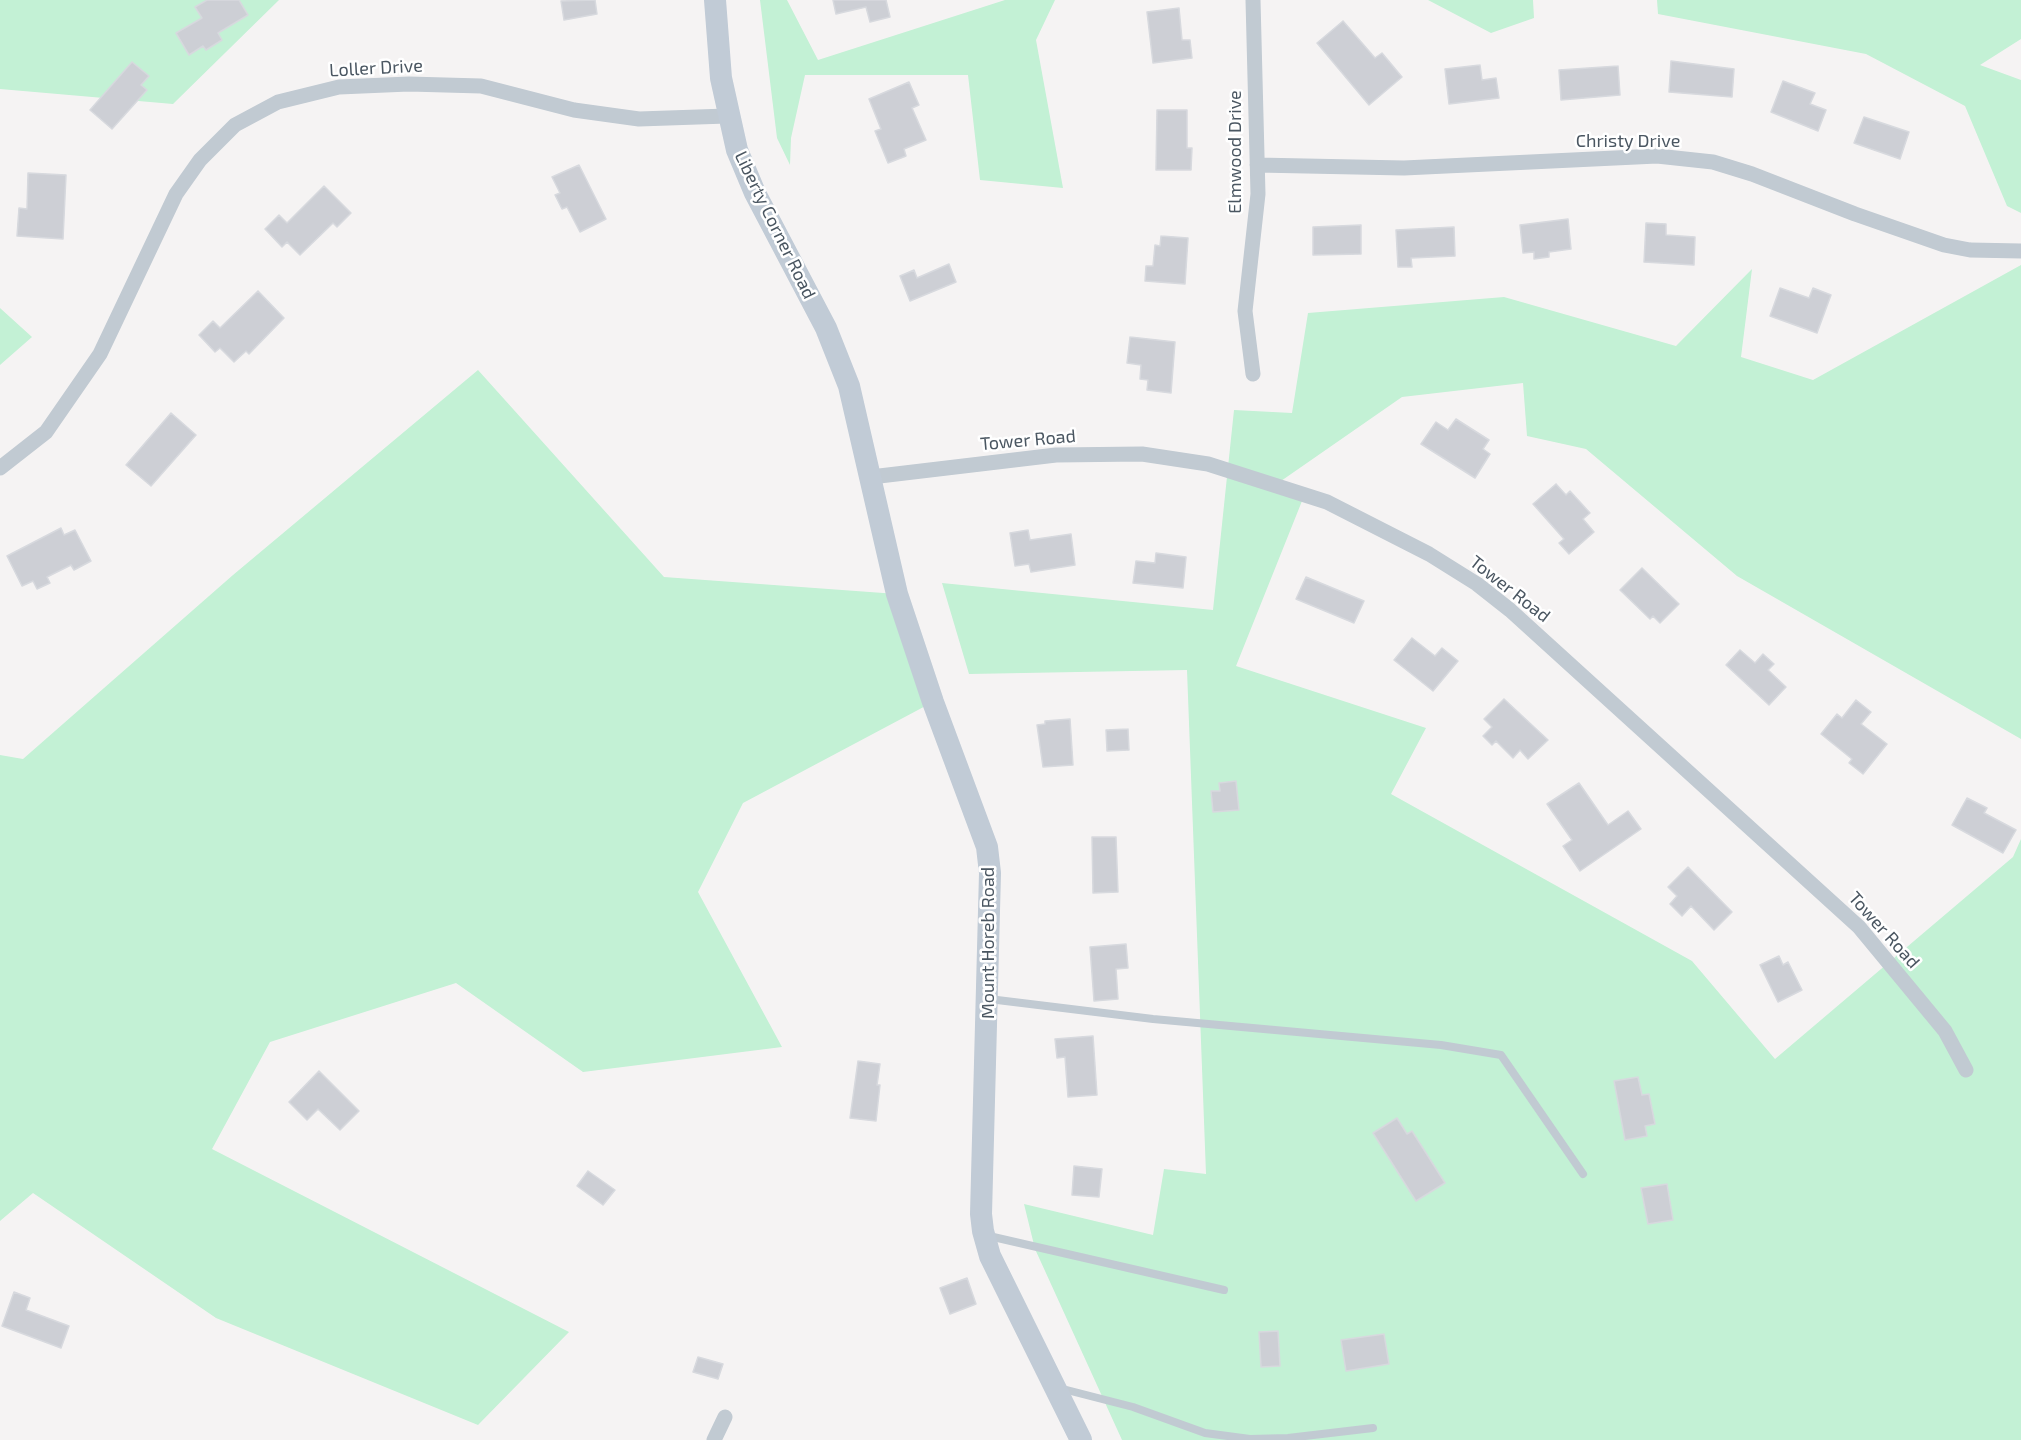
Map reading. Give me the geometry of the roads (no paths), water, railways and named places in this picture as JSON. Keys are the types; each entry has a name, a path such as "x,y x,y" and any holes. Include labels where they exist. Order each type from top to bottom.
{"street":[{"name":"Liberty Corner Road","path":"715,0 721,78 727,116 751,185 826,328 856,408"},
{"name":"Elmwood Drive","path":"1253,0 1258,194 1245,311 1253,374"},
{"name":"Loller Drive","path":"0,468 46,432 100,354 176,194 200,160 235,125 279,102 339,87 409,84 481,86 574,110 639,119 727,116"},
{"name":"Christy Drive","path":"1257,165 1404,168 1657,156 1713,162 1752,174 1944,245 1970,250 2021,251"},
{"name":"Mount Horeb Road","path":"856,408 897,594 933,702 987,847 990,873 981,1214 984,1235 990,1257 1081,1440"},
{"name":"Tower Road","path":"871,477 1056,455 1142,454 1208,464 1327,502 1429,554 1477,584 1510,610 1859,927 1945,1031 1965,1070"},
{"path":"714,1440 725,1417"}],"lane":[{"path":"988,999 1164,1020 1441,1045 1501,1055 1582,1174"},
{"path":"984,1235 1224,1290"},
{"path":"1055,1387 1133,1407 1205,1433 1251,1438 1288,1438 1373,1428"}]}
